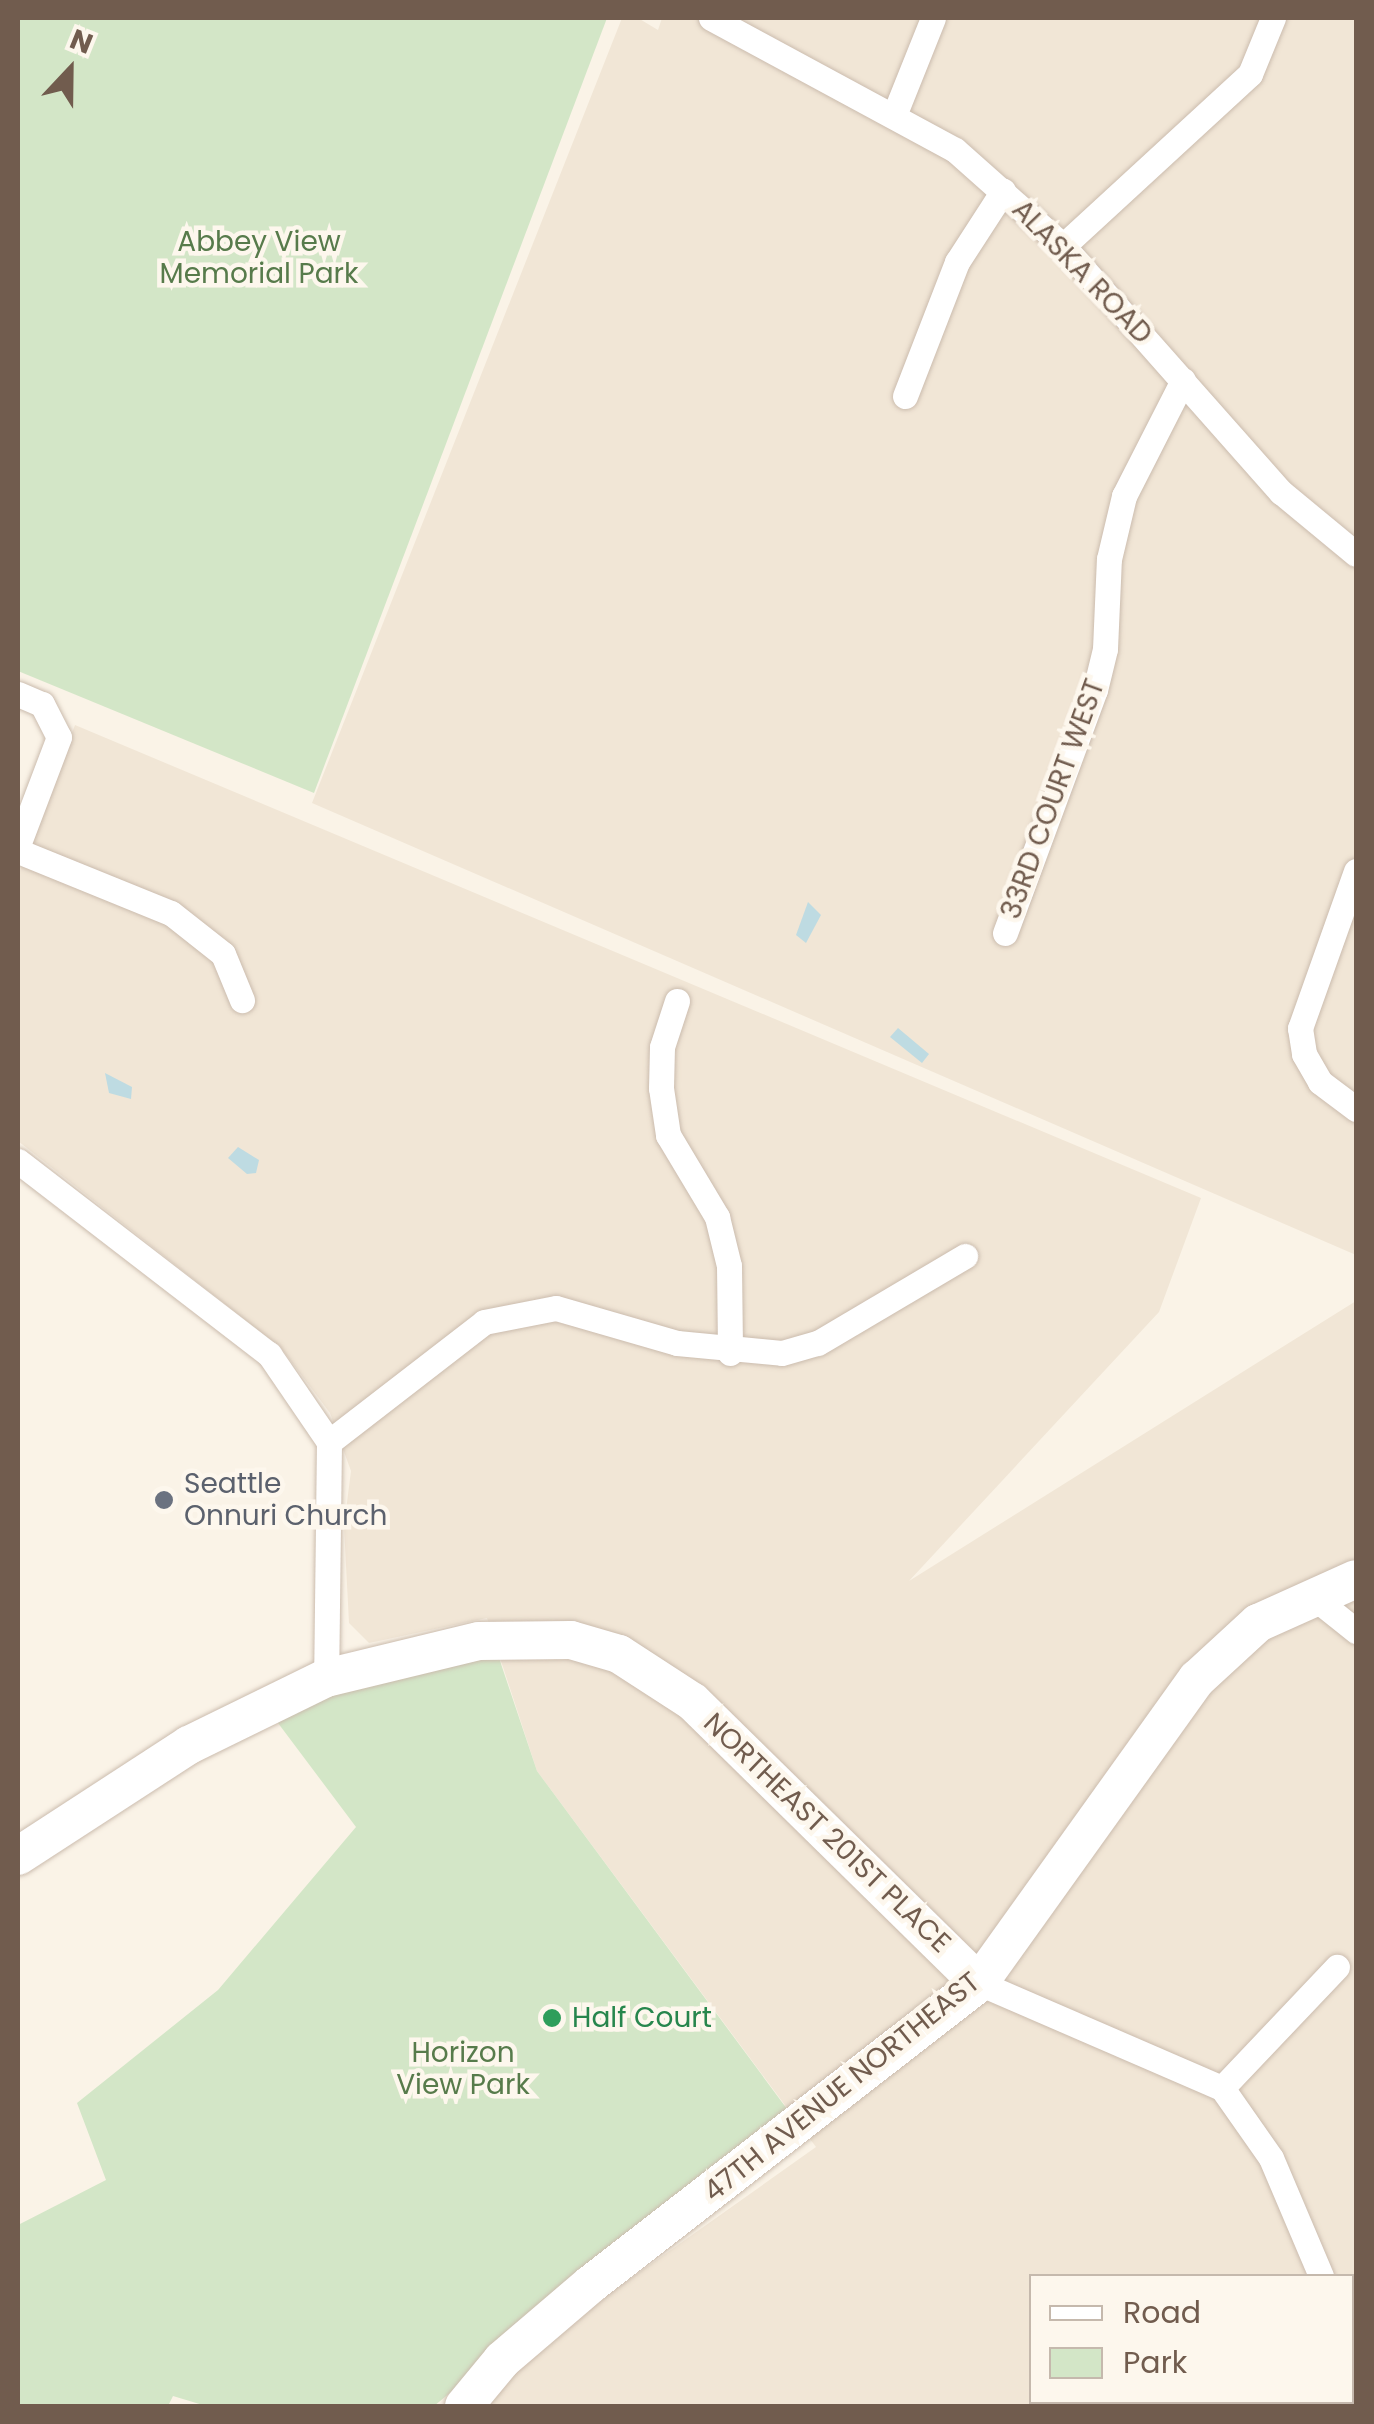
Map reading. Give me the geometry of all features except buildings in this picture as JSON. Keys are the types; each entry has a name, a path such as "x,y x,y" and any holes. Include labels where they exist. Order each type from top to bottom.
{"street":[{"name":"ALASKA ROAD","path":"710,18 896,113 1003,191 1064,246 1281,492 1356,554"},
{"path":"896,113 933,18"},
{"path":"1064,246 1250,74 1274,18"},
{"path":"905,396 957,262 1003,191"},
{"name":"33RD COURT WEST","path":"1005,934 1096,690 1105,649 1109,558 1124,496 1183,380"},
{"path":"18,694 42,704 53,718 59,737 18,848 171,913 223,954 242,1000"},
{"path":"1356,871 1304,1006 1304,1054 1320,1082 1356,1109"},
{"path":"677,1001 662,1047 661,1088 668,1136 716,1217 729,1266 730,1353"},
{"path":"18,1161 269,1354 329,1442 326,1678"},
{"path":"329,1442 484,1322 556,1308 730,1353 782,1353 818,1343 965,1256"},
{"name":"47TH AVENUE NORTHEAST","path":"464,2406 502,2360 591,2284 979,1983 1197,1678 1258,1623 1311,1595 1356,1578"},
{"path":"1311,1595 1356,1631"},
{"name":"NORTHEAST 201ST PLACE","path":"18,1856 189,1745 326,1678 512,1636 571,1640 619,1654 693,1702 748,1751 979,1983 1222,2088"},
{"path":"1320,2274 1271,2158 1222,2088 1336,1967"}],"shaded area":[{"path":"622,18 638,18 658,30 662,18 1356,18 1356,1255 312,803"},
{"path":"75,725 1201,1198 1159,1312 909,1581 1356,1301 1356,2406 482,2406 520,2357 816,2147 537,1771 487,1618 369,1643 349,1623 344,1526 351,1471 330,1413 281,1348 18,1141 18,876"}],"green space":[{"name":"Abbey View Memorial Park","path":"18,18 607,18 314,793 18,671"},
{"name":"Horizon View Park","path":"496,1649 537,1771 790,2113 434,2406 206,2406 173,2396 168,2406 18,2406 18,2225 106,2180 77,2103 218,1990 356,1827 272,1715 362,1669"}],"water":[{"path":"808,902 821,915 806,943 796,935"},
{"path":"898,1028 929,1054 922,1063 890,1037"},
{"path":"105,1073 132,1087 131,1099 109,1093"},
{"path":"238,1147 259,1160 256,1173 247,1174 228,1158"}],"place":[{"name":"Seattle Onnuri Church","path":"164,1500"},
{"name":"Half Court","path":"552,2018"}]}
